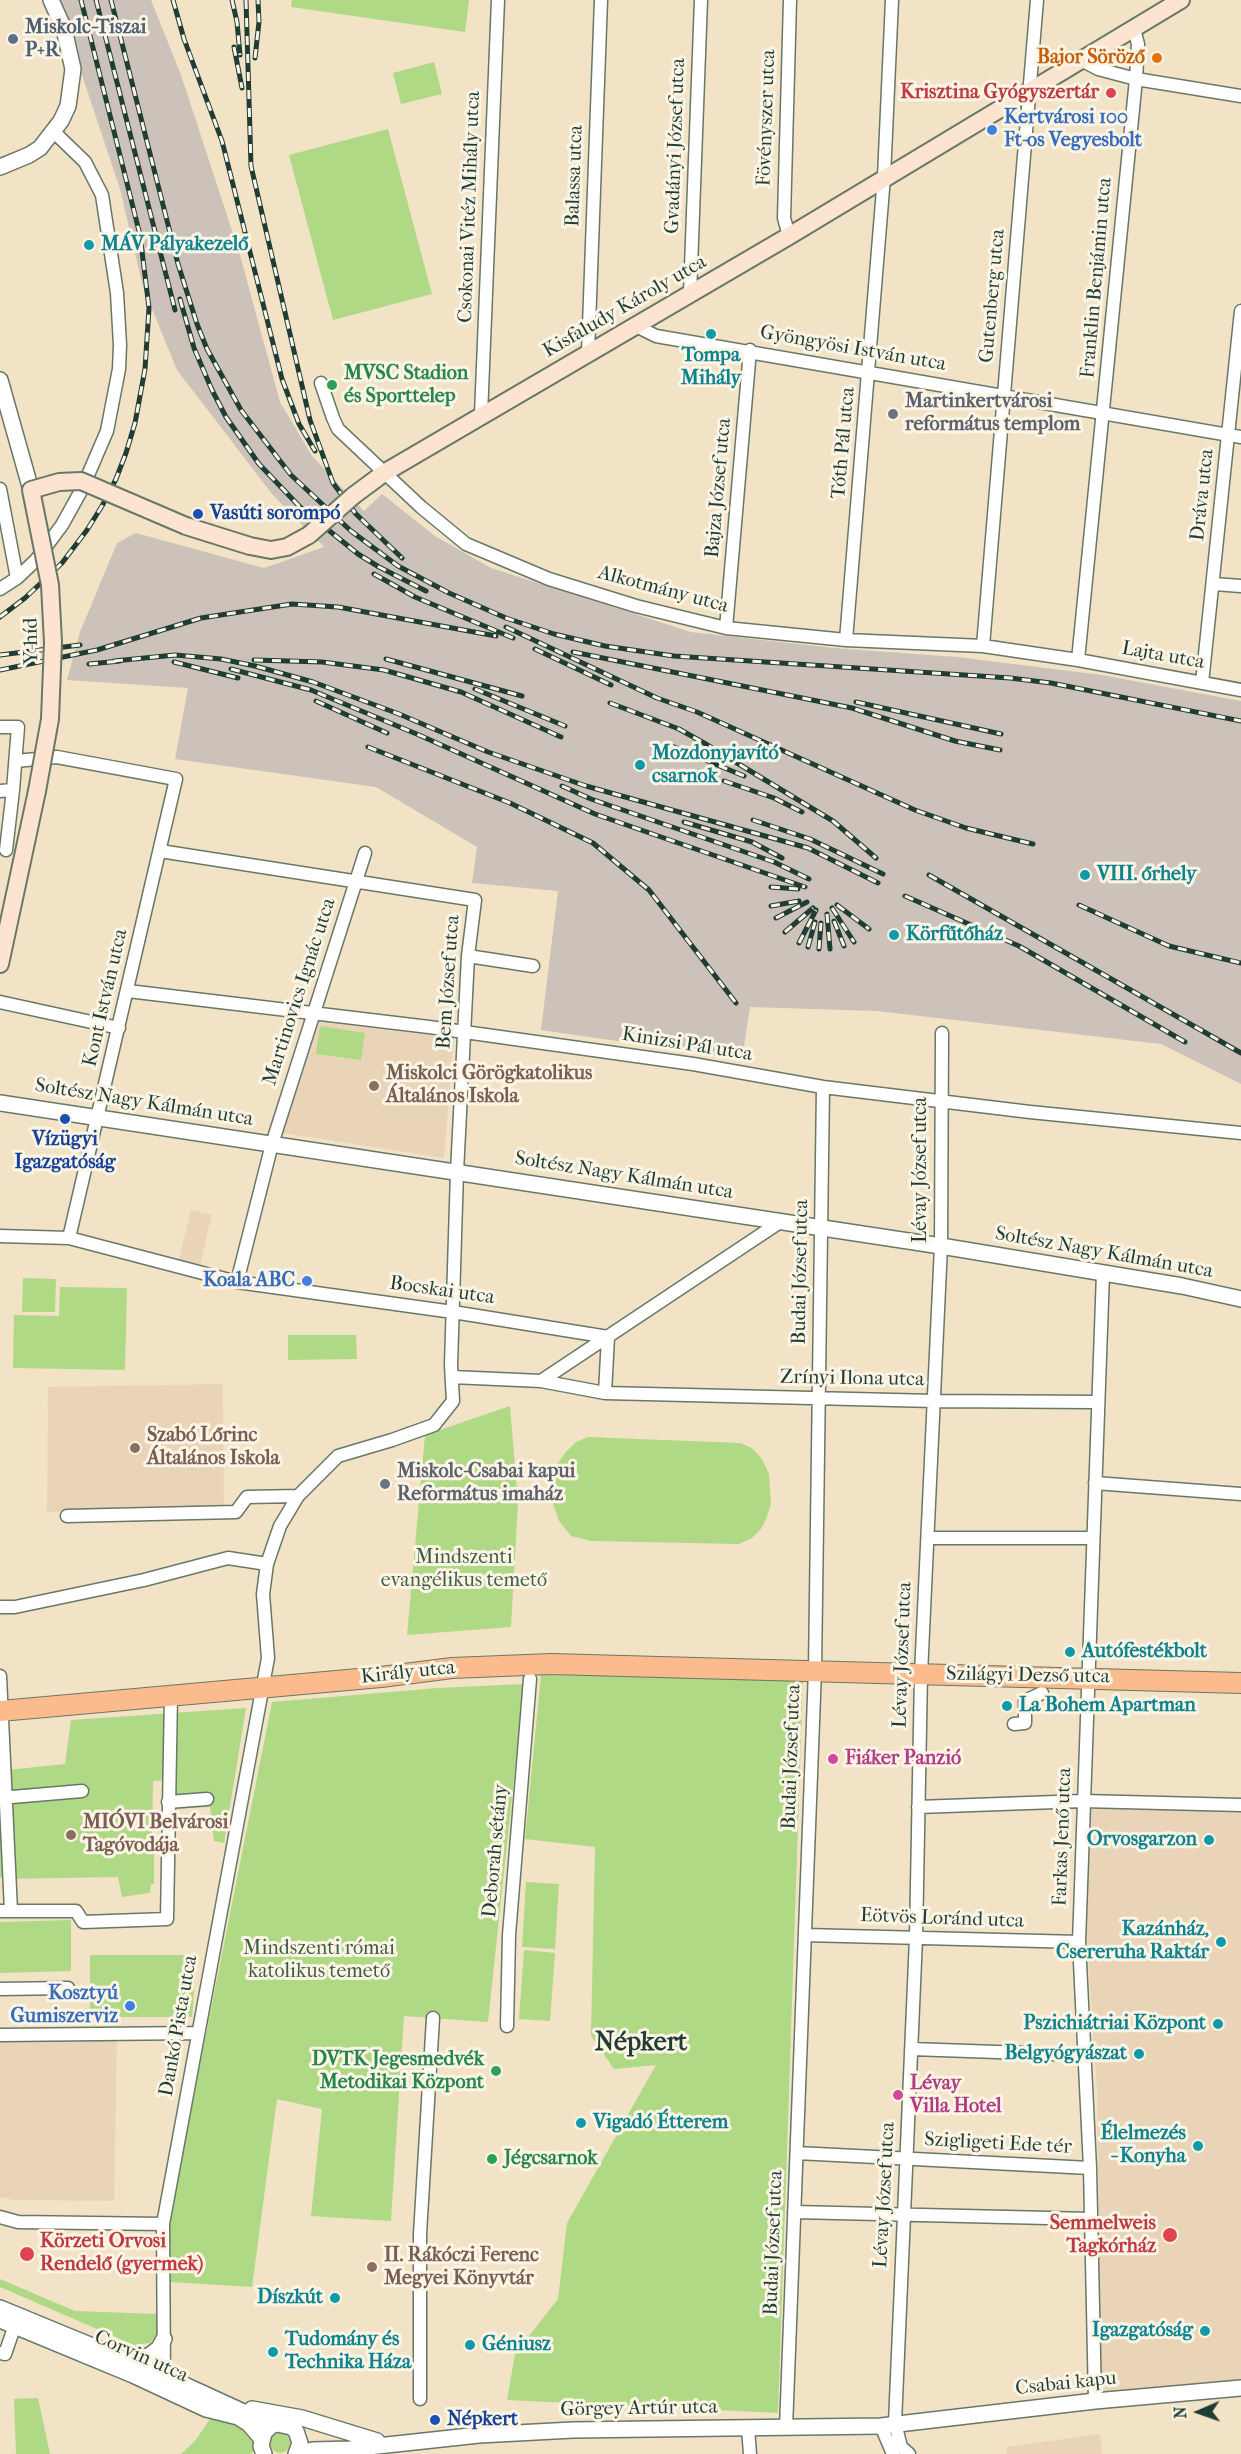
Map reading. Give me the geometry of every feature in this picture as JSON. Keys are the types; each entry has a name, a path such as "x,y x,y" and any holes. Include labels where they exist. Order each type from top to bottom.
{"main road":[{"name":"Kisfaludy Károly utca","path":"31,490 58,482 81,481 186,526 249,546 271,549 287,547 309,535 353,496 384,473 789,236 1181,0"},
{"name":"Y-híd","path":"0,964 5,917 37,791 50,719 53,642 50,585 31,490"},
{"name":"Király utca","path":"1,1712 381,1677 452,1668 517,1665 815,1670"},
{"name":"Szilágyi Dezső utca","path":"815,1670 1241,1683"}],"street":[{"path":"0,167 29,156 40,148 54,132 68,106 73,69 63,29 51,0"},
{"name":"Csokonai Vitéz Mihály utca","path":"481,415 498,0"},
{"name":"Balassa utca","path":"588,353 601,0"},
{"name":"Gvadányi József utca","path":"690,294 701,0"},
{"name":"Fövényszer utca","path":"789,236 784,218 790,0"},
{"name":"Tóth Pál utca","path":"846,640 870,372 884,177 892,0"},
{"name":"Gutenberg utca","path":"983,646 1037,0"},
{"path":"1134,29 1138,44 1136,79"},
{"path":"1083,61 1098,69 1136,79 1241,96"},
{"name":"Franklin Benjámin utca","path":"1078,660 1136,79"},
{"path":"0,589 17,578 36,560 82,489 101,447 111,415 119,369 119,321 114,265 102,195 85,162 54,132"},
{"name":"Dráva utca","path":"1202,683 1235,436 1241,311"},
{"name":"Gyöngyösi István utca","path":"634,325 656,336 750,350 1235,436"},
{"name":"Bajza József utca","path":"726,628 750,350"},
{"name":"Y-híd","path":"0,380 31,490"},
{"name":"Alkotmány utca","path":"321,383 338,429 384,473 466,544 549,579 636,606 726,628 846,640 983,646 1078,660"},
{"path":"0,490 17,578"},
{"path":"1214,584 1241,586"},
{"name":"Lajta utca","path":"1078,660 1241,690"},
{"path":"0,727 18,727 6,850"},
{"name":"Kont István utca","path":"16,761 57,757 176,779 99,1118 69,1238"},
{"path":"0,791 13,790"},
{"name":"Bem József utca","path":"160,852 474,900 468,956 457,1172 453,1401 434,1425 338,1456 298,1496"},
{"name":"Martinovics Ignác utca","path":"237,1282 272,1144 365,852"},
{"path":"468,956 533,966"},
{"name":"Kinizsi Pál utca","path":"128,991 252,1004 465,1033 693,1065 823,1087 1241,1133"},
{"path":"0,1002 119,1028"},
{"name":"Lévay József utca","path":"888,2425 904,2214 916,1938 921,1674 941,1246 942,1033"},
{"name":"Budai József utca","path":"786,2428 815,1670 823,1087"},
{"name":"Soltész Nagy Kálmán utca","path":"0,1103 941,1246 1241,1299"},
{"path":"541,1381 780,1222"},
{"name":"Bocskai utca","path":"0,1236 69,1238 237,1282 453,1312 608,1337"},
{"name":"Farkas Jenő utca","path":"1095,2401 1090,2168 1079,1942 1103,1273"},
{"path":"605,1393 608,1337"},
{"name":"Zrínyi Ilona utca","path":"452,1377 541,1381 605,1393 934,1401 1098,1402"},
{"path":"1095,1483 1241,1494"},
{"path":"67,1516 236,1512 247,1497 298,1496"},
{"name":"Dankó Pista utca","path":"164,2383 163,2224 268,1658 263,1594 267,1564 280,1526 298,1496"},
{"path":"927,1538 1093,1538"},
{"path":"0,1607 144,1580 228,1558 267,1564"},
{"path":"0,1676 5,1911 76,1911 83,1922 167,1919 171,1695"},
{"name":"Deborah sétány","path":"507,2026 508,1935 530,1679"},
{"path":"1014,1724 1025,1723 1025,1701 1031,1697"},
{"path":"3,1797 82,1791"},
{"path":"168,1802 207,1799"},
{"path":"918,1807 1083,1801 1241,1804"},
{"name":"Eötvös Loránd utca","path":"805,1935 1079,1942"},
{"path":"0,1989 68,1988"},
{"path":"420,2400 420,2234 433,2018"},
{"path":"0,2035 197,2033"},
{"path":"911,2049 1083,2055"},
{"name":"Szigligeti Ede tér","path":"796,2153 1090,2168"},
{"path":"794,2212 1091,2218"},
{"path":"0,2217 18,2222 163,2224"},
{"name":"Corvin utca","path":"0,2308 122,2358 206,2409 238,2417 261,2448"},
{"name":"Corvin utca","path":"0,2320 164,2383 226,2403 302,2418 385,2443"},
{"path":"0,2353 5,2354 15,2325"},
{"path":"122,2358 149,2356 159,2348 164,2339"},
{"name":"Csabai kapu","path":"888,2425 1095,2401 1241,2388"},
{"name":"Corvin utca","path":"226,2403 272,2425 291,2427 299,2437"},
{"path":"261,2448 272,2425"},
{"path":"888,2425 893,2454"},
{"path":"888,2425 901,2447 909,2454"},
{"name":"Görgey Artúr utca","path":"298,2454 313,2450 358,2450 385,2443 573,2430 888,2425"},
{"path":"748,2428 750,2454"},
{"path":"298,2454 299,2437"},
{"name":"Görgey Artúr utca","path":"299,2437 358,2450"}],"shaded area":[{"path":"57,0 151,0 181,75 240,255 280,402 312,456 364,511 382,494 435,536 491,568 691,632 834,648 957,657 1102,675 1241,701 1241,1084 1161,1044 877,1011 750,1007 742,1059 541,1030 558,891 472,883 477,847 376,787 175,759 188,688 67,680 80,632 117,543 136,533 264,568 324,547 272,494 177,370 143,287 120,189"},
{"name":"Miskolci Görögkatolikus Általános Iskola","path":"319,1022 454,1038 444,1158 283,1133"},
{"path":"191,1210 212,1215 200,1265 179,1260"},
{"name":"Szabó Lőrinc Általános Iskola","path":"223,1384 224,1510 47,1512 48,1387"},
{"name":"Semmelweis Tagkórház","path":"1087,1804 1241,1808 1241,2380 1101,2393 1097,2090 1086,1926"},
{"path":"117,2036 114,2201 14,2200 0,2197 0,2041"},
{"path":"1100,2434 1102,2454 1007,2454 1006,2447"}],"green space":[{"path":"292,0 469,0 465,32 291,7"},
{"path":"434,62 442,94 401,104 393,73"},
{"path":"388,129 432,294 333,320 289,155"},
{"path":"320,1026 365,1033 361,1060 316,1054"},
{"path":"23,1278 56,1279 55,1312 22,1312"},
{"path":"60,1287 127,1288 125,1370 13,1368 14,1315 59,1316"},
{"path":"288,1335 356,1335 357,1359 288,1360"},
{"name":"Mindszenti evangélikus temető","path":"510,1406 518,1502 511,1627 407,1635 425,1435"},
{"path":"588,1437 740,1443 752,1448 762,1459 769,1474 771,1504 766,1519 761,1529 752,1538 739,1544 591,1541 571,1536 559,1521 550,1486 555,1467 565,1453 576,1442"},
{"path":"541,1675 803,1679 778,2413 507,2400 515,2354 558,2299 567,2223 656,2065 614,2069 591,2036 595,1847 525,1839"},
{"name":"Mindszenti római katolikus temető","path":"524,1684 488,2022 404,2016 391,2221 311,2216 322,2109 277,2099 252,2287 170,2282 170,2216 272,1702 438,1688"},
{"path":"246,1708 224,1843 214,1841 210,1807 178,1809 171,1780 153,1781 154,1884 151,1884 150,1893 122,1897 118,1877 6,1879 0,1877 0,1791 7,1770 65,1764 71,1720"},
{"path":"526,1882 559,1884 555,1949 522,1947"},
{"path":"71,1920 71,1971 0,1973 0,1922"},
{"path":"524,1950 555,1953 550,2021 519,2019"},
{"path":"90,1955 197,1955 192,2017 90,2017"},
{"path":"0,2279 75,2311 158,2314 160,2321 158,2335 150,2343 134,2345 0,2287"},
{"path":"38,2398 50,2454 16,2454 14,2399"},
{"path":"212,2416 244,2424 254,2434 257,2447 251,2454 181,2454 195,2441"},
{"path":"276,2433 284,2433 290,2439 290,2447 284,2453 276,2453 270,2447 270,2439"}],"railway":[{"path":"0,617 25,598 62,563 102,506 126,453 135,423 145,369 149,308 140,235 81,0"},
{"path":"96,0 175,310"},
{"path":"111,0 178,264 207,349 241,410 291,475 351,531 398,566 449,593 506,618 554,634 605,646 674,656 1010,678 1051,683 1241,721"},
{"path":"173,0 184,39 222,141 282,379 299,424 315,451"},
{"path":"232,0 240,55"},
{"path":"246,0 251,166 310,420 333,483 356,514 402,558"},
{"path":"255,58 259,22 258,0"},
{"path":"234,47 242,88"},
{"path":"180,299 194,348 212,390 226,417 259,464 300,507 358,554 426,591"},
{"path":"374,574 415,597 513,638"},
{"path":"0,670 97,650 201,618 292,604 338,607 496,636"},
{"path":"506,627 657,698 697,712 915,810 966,828 1033,844"},
{"path":"0,655 80,645"},
{"path":"535,649 611,685"},
{"path":"573,652 852,708 955,741 1000,750"},
{"path":"114,661 175,655 221,659 313,682 399,714 488,752 586,786 808,848 878,883"},
{"path":"386,659 522,696"},
{"path":"254,660 322,662 384,670 461,692 561,737"},
{"path":"89,664 120,661"},
{"path":"174,662 238,678"},
{"path":"231,669 311,690 419,735 595,814 805,887"},
{"path":"475,689 565,726"},
{"path":"316,701 387,733"},
{"path":"856,702 1001,734"},
{"path":"610,703 679,729 704,743 833,821 876,858"},
{"path":"669,745 744,776"},
{"path":"368,747 510,803 593,843 649,890 736,1003"},
{"path":"724,781 774,798 802,812"},
{"path":"562,786 591,799 774,862 809,879"},
{"path":"753,820 810,839 883,874"},
{"path":"684,822 752,842 782,858"},
{"path":"929,875 1241,1053"},
{"path":"771,887 798,889"},
{"path":"905,896 1019,946 1185,1042"},
{"path":"771,906 799,901"},
{"path":"776,918 807,902"},
{"path":"837,905 869,929"},
{"path":"1079,905 1169,946 1241,963"},
{"path":"785,932 813,908"},
{"path":"832,908 854,942"},
{"path":"799,943 816,910"},
{"path":"827,914 830,949"},
{"path":"834,921 844,946"},
{"path":"808,947 815,922"},
{"path":"819,949 821,923"}],"place":[{"name":"Miskolc-Tiszai P+R","path":"13,39"},
{"name":"Bajor Söröző","path":"1157,58"},
{"name":"Krisztina Gyógyszertár","path":"1111,93"},
{"name":"Kertvárosi 100 Ft-os Vegyesbolt","path":"992,130"},
{"name":"MÁV Pályakezelő","path":"89,245"},
{"name":"Tompa Mihály","path":"711,334"},
{"name":"MVSC Stadion és Sporttelep","path":"332,385"},
{"name":"Martinkertvárosi református templom","path":"893,414"},
{"name":"Vasúti sorompó","path":"198,514"},
{"name":"Mozdonyjavító csarnok","path":"640,765"},
{"name":"VIII. őrhely","path":"1085,875"},
{"name":"Körfűtőház","path":"894,935"},
{"name":"Miskolci Görögkatolikus Általános Iskola","path":"374,1086"},
{"name":"Vízügyi Igazgatóság","path":"65,1119"},
{"name":"Koala ABC","path":"307,1281"},
{"name":"Szabó Lőrinc Általános Iskola","path":"135,1448"},
{"name":"Miskolc-Csabai kapui Református imaház","path":"385,1484"},
{"name":"Autófestékbolt","path":"1070,1652"},
{"name":"La Bohem Apartman","path":"1007,1706"},
{"name":"Fiáker Panzió","path":"833,1759"},
{"name":"MIÓVI Belvárosi Tagóvodája","path":"71,1835"},
{"name":"Orvosgarzon","path":"1209,1840"},
{"name":"Kazánház, Csereruha Raktár","path":"1221,1942"},
{"name":"Kosztyú Gumiszerviz","path":"130,2006"},
{"name":"Pszichiátriai Központ","path":"1218,2024"},
{"name":"Belgyógyászat","path":"1139,2054"},
{"name":"DVTK Jegesmedvék Metodikai Központ","path":"496,2071"},
{"name":"Lévay Villa Hotel","path":"898,2095"},
{"name":"Vigadó Étterem","path":"581,2123"},
{"name":"Élelmezés - Konyha","path":"1198,2146"},
{"name":"Jégcsarnok","path":"492,2159"},
{"name":"Semmelweis Tagkórház","path":"1170,2235"},
{"name":"Körzeti Orvosi Rendelő (gyermek)","path":"27,2254"},
{"name":"II. Rákóczi Ferenc Megyei Könyvtár","path":"372,2267"},
{"name":"Díszkút","path":"335,2298"},
{"name":"Igazgatóság","path":"1205,2331"},
{"name":"Géniusz","path":"470,2345"},
{"name":"Tudomány és Technika Háza","path":"273,2352"},
{"name":"Népkert","path":"435,2420"}],"district":[{"name":"Népkert","path":"641,2044"}]}
